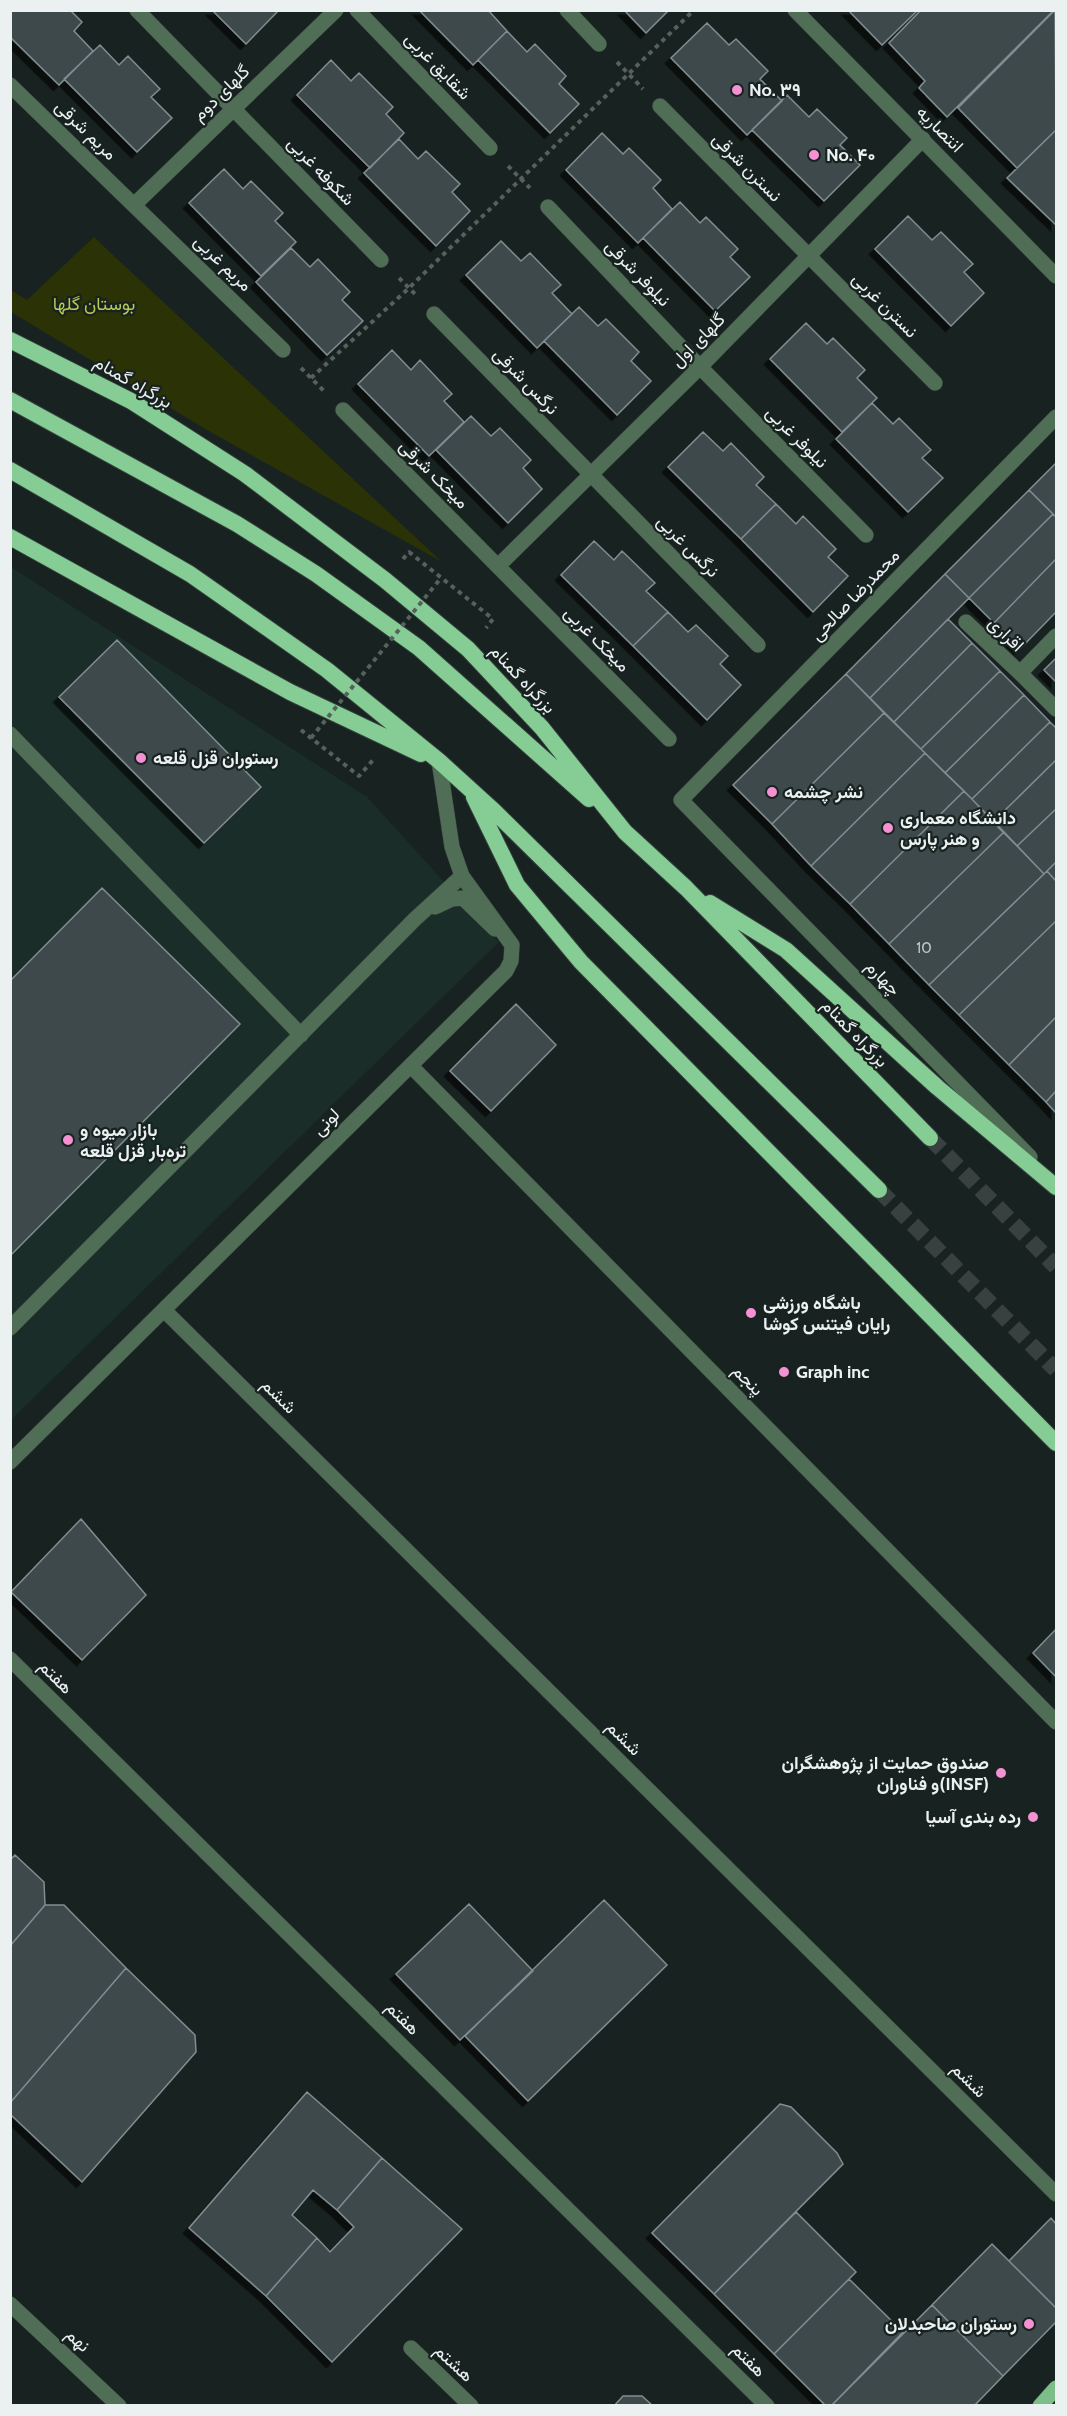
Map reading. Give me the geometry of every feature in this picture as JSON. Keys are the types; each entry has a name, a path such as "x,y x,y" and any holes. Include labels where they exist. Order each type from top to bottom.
{"highway":[{"name":"بزرگراه گمنام","path":"10,339 130,401 244,474 385,580 468,649 542,728 626,832 686,888 930,1138"},
{"path":"10,400 237,524 316,574 419,648 626,832"},
{"path":"10,470 190,574 327,670 439,761 879,1190"},
{"path":"10,537 290,692 390,741 439,761"},
{"path":"469,788 517,885 581,962 1056,1443"},
{"path":"686,888 786,950 937,1087 1056,1185"}],"main road":[{"path":"1040,2406 1056,2388"}],"street":[{"name":"شکوفه غربی","path":"137,10 381,260"},
{"name":"گلهای دوم","path":"135,204 336,10"},
{"name":"شقایق غربی","path":"357,10 490,148"},
{"path":"567,10 599,44"},
{"name":"انتصاریه","path":"795,10 1056,276"},
{"name":"مریم شرقی","path":"10,84 135,204"},
{"name":"نسترن شرقی","path":"660,106 807,256"},
{"name":"گلهای اول","path":"498,566 700,367 922,139"},
{"name":"مریم غربی","path":"135,204 283,350"},
{"name":"نیلوفر شرقی","path":"548,207 700,367"},
{"name":"نسترن غربی","path":"807,256 935,383"},
{"name":"نرگس شرقی","path":"434,314 590,475"},
{"name":"نیلوفر غربی","path":"700,367 866,535"},
{"name":"میخک شرقی","path":"343,410 498,566"},
{"name":"محمدرضا صالحی","path":"681,800 1056,417"},
{"name":"نرگس غربی","path":"590,475 758,645"},
{"name":"میخک غربی","path":"498,566 669,739"},
{"name":"اقراری","path":"966,622 1056,709"},
{"name":"اقراری","path":"1020,673 1056,636"},
{"path":"10,734 301,1035"},
{"path":"439,761 452,847 462,876 512,945"},
{"name":"چهارم","path":"681,800 1056,1185"},
{"path":"10,1328 415,919 462,876"},
{"path":"415,919 446,901 463,898 512,945"},
{"name":"لونی","path":"10,1462 506,971 511,961 512,945"},
{"name":"پنجم","path":"411,1066 1056,1722"},
{"name":"ششم","path":"164,1310 1056,2193"},
{"name":"هفتم","path":"10,1659 767,2406"},
{"name":"نهم","path":"10,2304 119,2406"},
{"name":"هشتم","path":"411,2348 471,2406"}],"path":[{"path":"311,378 409,288 694,10"},
{"path":"409,552 493,619"},
{"path":"358,776 311,738 441,578"}],"shaded area":[{"path":"11,567 367,797 499,942 11,1420"}],"green space":[{"name":"بوستان گلها","path":"94,237 442,562 207,430 11,312 11,290 27,300"}],"building":[{"path":"10,10 70,10 82,22 74,31 93,51 59,85 10,37"},
{"path":"212,10 279,10 246,44"},
{"path":"419,10 488,10 507,31 473,65"},
{"path":"624,10 669,10 646,33"},
{"path":"848,10 918,10 882,45"},
{"path":"921,10 1054,10 947,117 919,88 925,81 889,43"},
{"path":"1055,10 1056,130 1017,168 958,108"},
{"name":"No. ۳۹","path":"707,23 729,45 736,39 768,71 760,79 782,101 747,135 671,58"},
{"path":"507,31 527,52 535,44 566,76 559,84 579,104 550,133 478,60"},
{"path":"100,45 119,65 128,56 160,89 151,97 172,118 137,152 64,79"},
{"path":"331,60 351,81 359,73 393,107 386,114 404,133 370,168 297,95"},
{"name":"No. ۴۰","path":"787,95 809,117 817,109 847,138 840,145 860,165 824,201 752,130"},
{"path":"1056,130 1056,225 1007,178"},
{"path":"602,133 623,154 629,148 661,180 653,188 672,209 638,243 566,170"},
{"path":"399,139 418,159 426,151 460,184 452,192 470,211 436,246 364,173"},
{"path":"224,169 243,189 251,181 283,213 275,221 296,242 261,276 189,203"},
{"path":"680,202 700,223 706,217 738,249 730,257 750,277 715,311 643,238"},
{"path":"908,216 932,240 941,232 973,264 964,272 984,293 951,326 875,249"},
{"path":"501,241 521,261 530,253 561,285 552,293 572,314 537,348 466,275"},
{"path":"291,248 310,267 318,259 350,292 342,300 363,321 327,355 256,282"},
{"path":"579,307 598,326 606,319 639,352 631,361 651,381 617,415 544,341"},
{"path":"806,323 827,344 833,338 865,370 857,378 877,398 842,432 770,359"},
{"path":"392,350 411,370 420,360 452,394 444,401 464,422 429,456 358,384"},
{"path":"872,403 893,424 899,418 931,450 922,458 943,478 908,512 836,439"},
{"path":"471,416 491,436 500,428 531,460 523,468 542,489 508,523 436,450"},
{"path":"703,432 723,451 731,443 764,477 756,485 776,504 741,539 668,467"},
{"path":"1056,463 1056,517 1029,490"},
{"path":"1029,490 1053,514 969,598 945,574"},
{"path":"776,504 796,524 803,516 836,549 828,557 848,576 813,612 741,539"},
{"path":"1053,514 1056,517 1056,559 994,623 969,598"},
{"path":"594,541 614,560 622,551 655,583 646,591 668,612 633,646 561,575"},
{"path":"1056,559 1056,612 1020,649 994,623"},
{"path":"945,574 969,598 870,698 846,674"},
{"path":"668,612 688,632 696,625 728,656 720,664 741,685 707,720 633,646"},
{"path":"948,619 972,643 894,722 870,698"},
{"path":"117,640 261,787 204,843 59,697"},
{"path":"972,643 1000,671 921,749 894,722"},
{"path":"1056,658 1056,682 1044,670"},
{"path":"1000,671 1024,695 945,773 921,749"},
{"path":"846,674 884,713 772,824 733,785"},
{"path":"1024,695 1050,722 972,799 945,773"},
{"path":"884,713 925,753 811,866 772,824"},
{"path":"1050,722 1056,728 1056,760 993,822 972,799"},
{"name":"دانشگاه معماری و هنر پارس","path":"925,753 964,791 850,904 811,866"},
{"path":"1056,760 1056,809 1017,846 993,822"},
{"path":"964,791 1004,832 889,944 850,904"},
{"path":"1056,809 1056,862 1044,874 1017,846"},
{"path":"1004,832 1044,874 929,985 889,944"},
{"path":"1056,862 1056,881 1047,871"},
{"path":"1047,871 1056,881 1056,921 959,1015 929,985"},
{"name":"بازار میوه و تره‌بار قزل قلعه","path":"102,888 240,1024 10,1256 10,981"},
{"path":"1056,921 1056,1017 1009,1065 959,1015"},
{"path":"516,1004 556,1045 491,1111 450,1071"},
{"path":"1056,1017 1056,1091 1046,1102 1009,1065"},
{"path":"1056,1091 1056,1113 1046,1102"},
{"path":"81,1519 146,1595 82,1660 11,1592"},
{"path":"1056,1629 1056,1677 1033,1653"},
{"path":"15,1855 44,1882 45,1905 10,1946 10,1860"},
{"path":"604,1900 667,1965 528,2101 465,2036"},
{"path":"469,1904 533,1971 460,2040 396,1974"},
{"path":"45,1905 64,1905 126,1968 10,2103 10,1946"},
{"path":"126,1968 195,2035 196,2052 82,2182 10,2114 10,2103"},
{"path":"307,2092 382,2158 337,2210 313,2190 292,2215 317,2238 266,2296 189,2228"},
{"path":"780,2104 791,2107 837,2153 843,2164 714,2294 652,2233"},
{"path":"382,2158 462,2229 332,2362 266,2296 317,2238 330,2252 354,2227 337,2210"},
{"path":"796,2212 856,2272 774,2354 714,2294"},
{"path":"1051,2218 1056,2224 1056,2308 1009,2261"},
{"path":"992,2244 1056,2308 1056,2322 1003,2376 932,2305"},
{"path":"849,2279 903,2332 831,2406 826,2406 774,2354"},
{"path":"932,2305 1003,2376 974,2406 831,2406"},
{"path":"623,2396 642,2396 653,2406 614,2406"}],"tunnel":[{"path":"930,1138 1056,1267"},
{"path":"879,1190 1056,1370"}],"place":[{"name":"No. ۳۹","path":"737,90"},
{"name":"No. ۴۰","path":"814,155"},
{"name":"رستوران قزل قلعه","path":"141,758"},
{"name":"نشر چشمه","path":"772,792"},
{"name":"دانشگاه معماری و هنر پارس","path":"888,828"},
{"name":"بازار میوه و تره‌بار قزل قلعه","path":"68,1140"},
{"name":"باشگاه ورزشی رایان فیتنس کوشا","path":"751,1313"},
{"name":"Graph inc","path":"784,1372"},
{"name":"صندوق حمایت از پژوهشگران و فناوران(INSF)","path":"1001,1773"},
{"name":"رده بندی آسیا","path":"1033,1817"},
{"name":"رستوران صاحبدلان","path":"1029,2324"}]}
